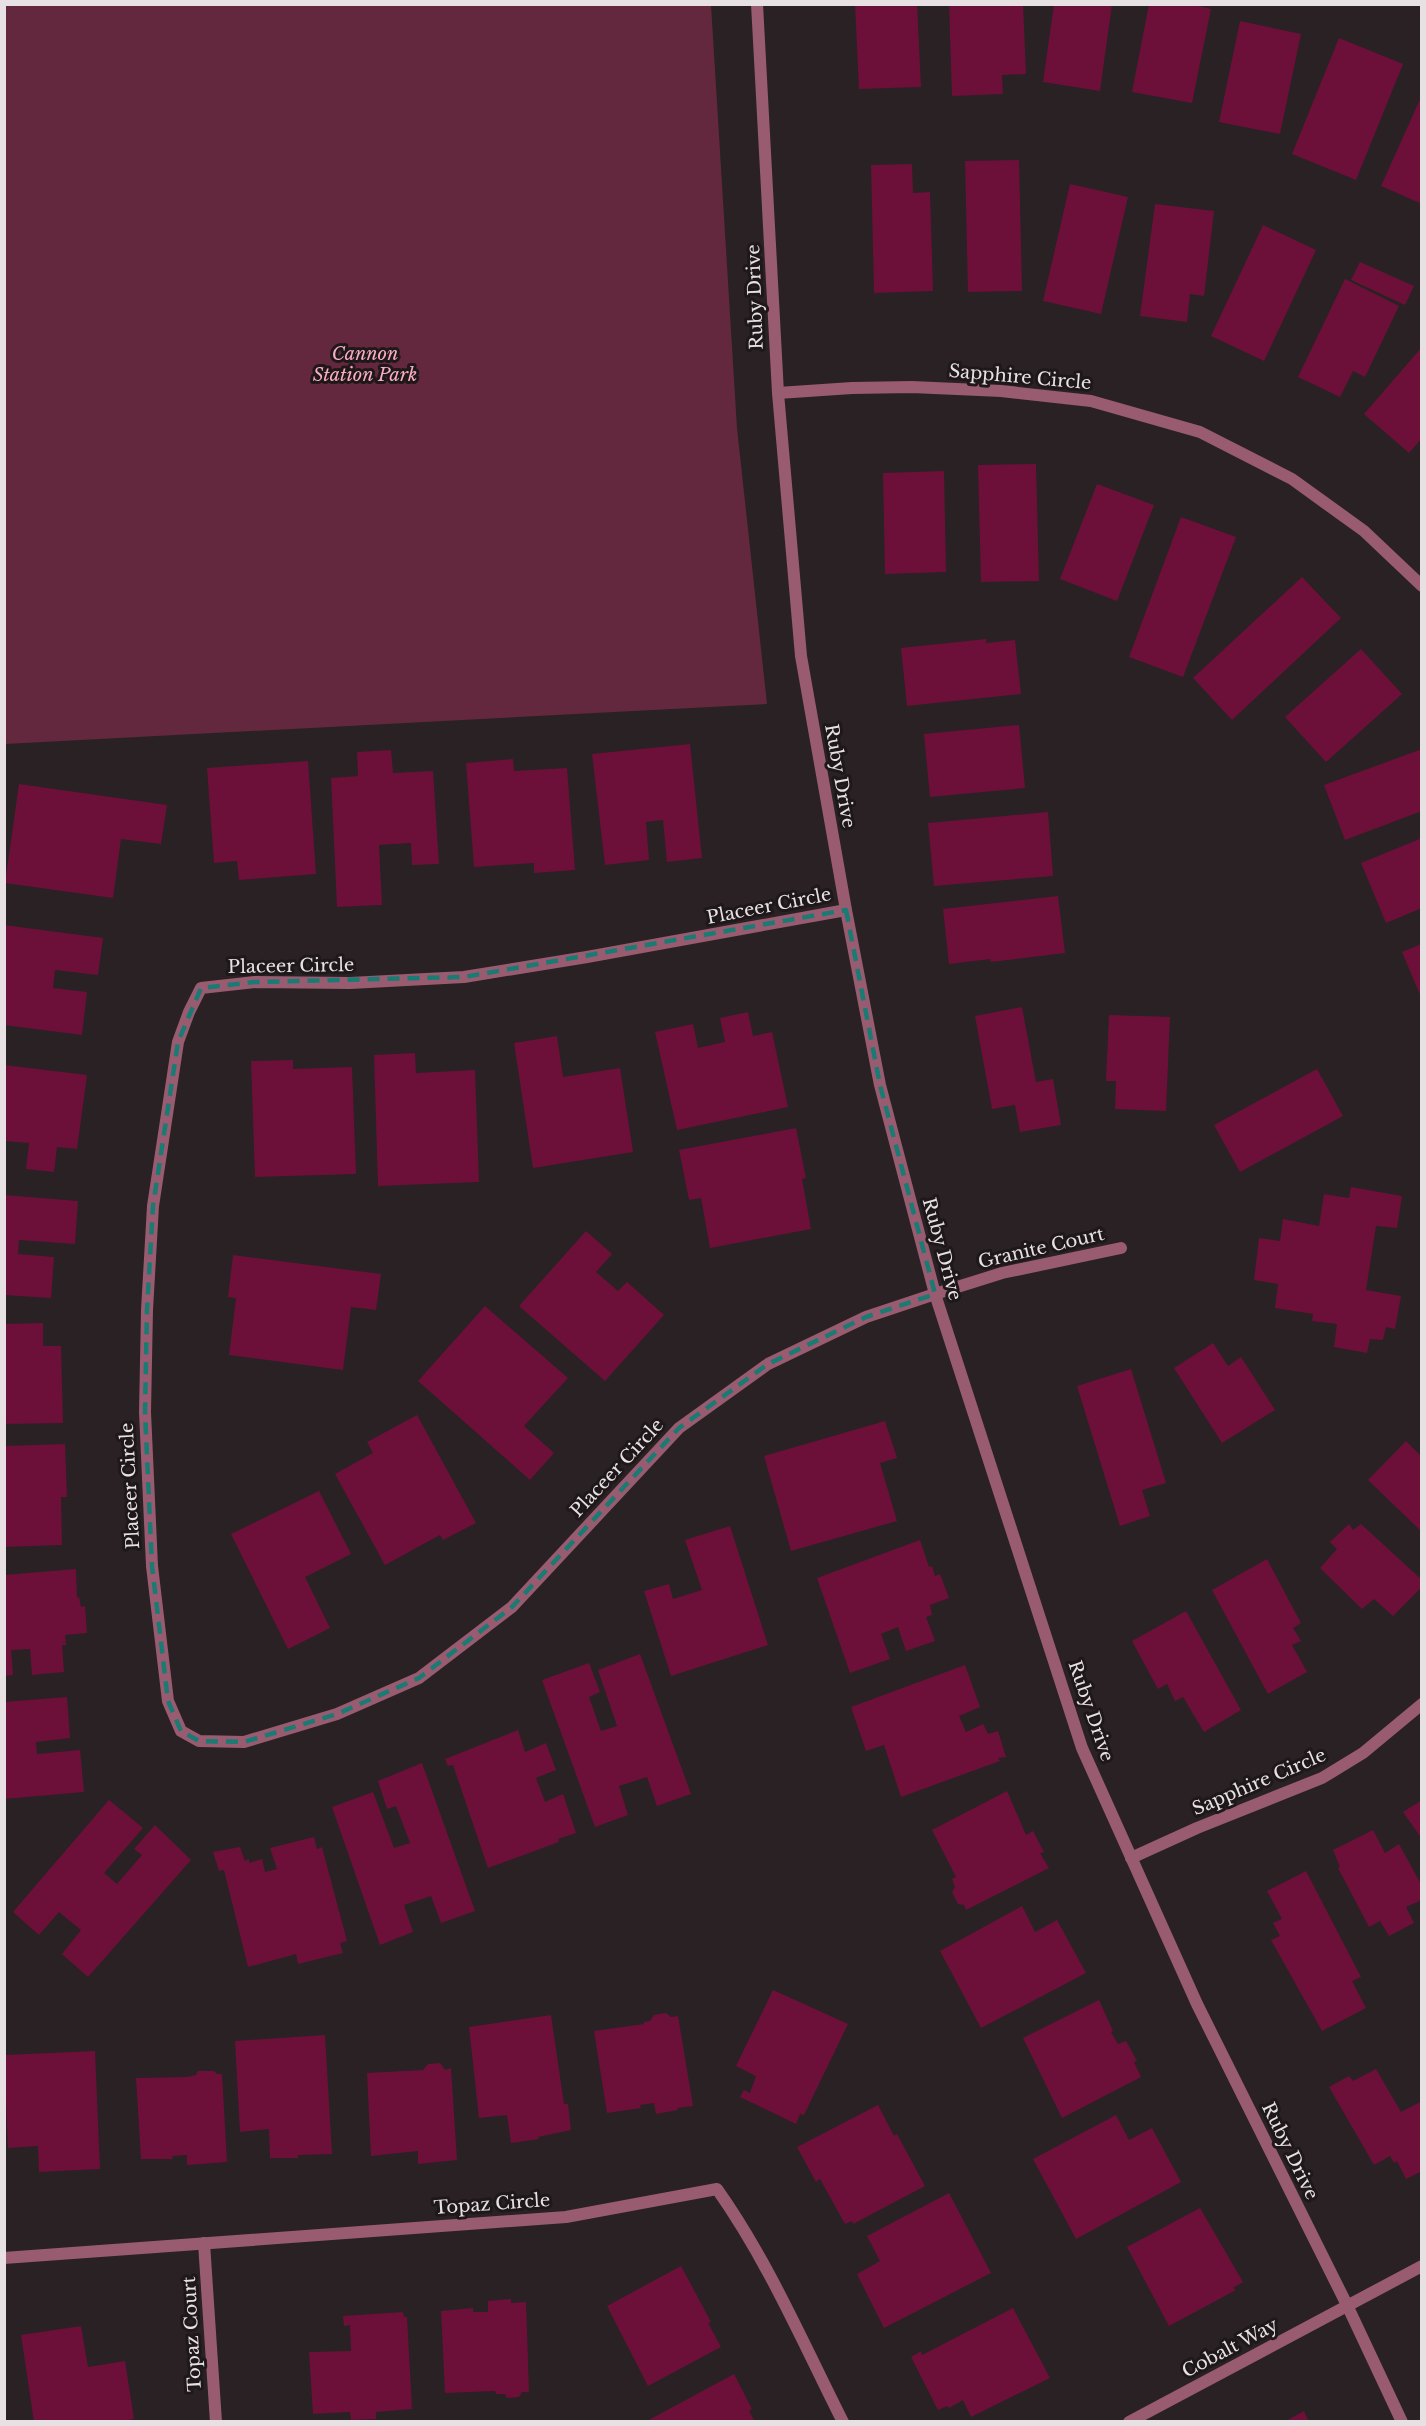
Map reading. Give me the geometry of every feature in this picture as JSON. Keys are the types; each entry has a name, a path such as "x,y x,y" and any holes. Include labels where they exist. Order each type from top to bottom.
{"street":[{"name":"Ruby Drive","path":"758,4 778,393 801,656 880,1085 934,1294 1082,1748 1197,2004 1347,2305 1402,2421"},
{"name":"Sapphire Circle","path":"778,393 912,387 1001,391 1091,401 1200,432 1292,479 1364,531 1422,586"},
{"name":"Placeer Circle","path":"846,910 464,977 350,983 255,982 201,988 177,1042 153,1206 147,1310 145,1412 152,1566 168,1701 182,1731 200,1741 244,1742 337,1714 419,1678 512,1607 678,1428 768,1364 866,1317 934,1294"},
{"name":"Granite Court","path":"934,1294 1002,1273 1121,1248"},
{"name":"Sapphire Circle","path":"1131,1858 1197,1828 1322,1778 1363,1753 1422,1704"},
{"name":"Topaz Circle","path":"4,2258 567,2217 717,2190 741,2224 767,2270 843,2421"},
{"name":"Topaz Court","path":"204,2243 216,2421"},
{"name":"Cobalt Way","path":"1130,2421 1422,2266"}],"highlighted area":[{"path":"846,910 880,1085 935,1294 866,1317 768,1364 679,1428 512,1607 419,1678 337,1714 244,1742 199,1741 181,1731 168,1701 152,1566 145,1412 147,1310 153,1206 178,1042 201,988 255,982 464,977"}],"green space":[{"name":"Cannon Station Park","path":"5,4 711,5 737,428 767,704 5,744"}],"building":[{"path":"855,4 917,4 921,87 859,89"},
{"path":"949,4 1023,4 1026,74 1002,75 1003,94 952,96"},
{"path":"1054,4 1112,4 1100,91 1043,82"},
{"path":"1149,4 1191,4 1211,9 1192,103 1132,92"},
{"path":"1240,21 1301,34 1280,134 1219,122"},
{"path":"1339,38 1403,64 1356,180 1292,154"},
{"path":"1422,95 1422,204 1381,186"},
{"path":"1019,160 1022,291 968,292 965,161"},
{"path":"912,164 913,193 930,192 933,291 874,293 871,165"},
{"path":"1070,184 1128,197 1101,314 1043,301"},
{"path":"1155,204 1214,211 1204,296 1190,294 1187,322 1140,316"},
{"path":"1263,225 1316,250 1264,361 1211,336"},
{"path":"1360,262 1414,286 1405,305 1351,280"},
{"path":"1345,279 1399,306 1365,377 1353,371 1340,397 1298,377"},
{"path":"1422,347 1422,438 1409,453 1364,414"},
{"path":"1036,464 1039,581 981,582 978,465"},
{"path":"944,471 946,572 885,574 883,473"},
{"path":"1097,484 1154,505 1117,601 1060,579"},
{"path":"1181,517 1236,537 1183,677 1129,657"},
{"path":"1302,577 1341,618 1232,720 1193,678"},
{"path":"986,639 986,643 1015,640 1021,694 907,706 901,648"},
{"path":"1361,649 1402,694 1326,762 1285,717"},
{"path":"1019,725 1025,788 930,797 924,734"},
{"path":"690,744 702,858 667,862 663,820 646,822 649,860 605,865 592,754"},
{"path":"1422,749 1422,811 1345,840 1324,785"},
{"path":"391,750 393,773 433,771 439,864 412,865 411,843 379,845 382,905 337,907 331,778 358,776 357,752"},
{"path":"513,759 514,771 567,768 575,870 534,873 534,863 474,867 466,763"},
{"path":"308,761 316,874 239,880 237,861 214,863 207,768"},
{"path":"19,784 167,805 161,844 121,839 113,898 5,883"},
{"path":"1048,812 1053,876 934,886 928,823"},
{"path":"1422,838 1422,908 1386,923 1361,863"},
{"path":"1058,896 1065,953 991,962 990,959 949,964 943,909"},
{"path":"4,925 103,938 98,975 55,970 53,988 87,992 82,1035 4,1025"},
{"path":"1421,944 1421,997 1402,952"},
{"path":"1022,1007 1036,1082 1053,1079 1061,1125 1020,1132 1015,1105 992,1109 975,1016"},
{"path":"748,1012 753,1036 772,1032 788,1107 677,1130 655,1032 693,1024 698,1048 725,1042 720,1018"},
{"path":"1109,1015 1170,1017 1166,1111 1115,1109 1116,1081 1106,1081"},
{"path":"557,1036 563,1077 620,1068 633,1152 533,1168 514,1043"},
{"path":"415,1053 416,1073 475,1070 479,1182 378,1186 374,1055"},
{"path":"293,1060 293,1069 352,1067 356,1174 255,1177 251,1061"},
{"path":"4,1065 87,1075 77,1149 57,1147 54,1172 26,1169 29,1143 4,1141"},
{"path":"1317,1069 1343,1116 1240,1172 1214,1125"},
{"path":"796,1128 806,1178 802,1179 811,1229 710,1248 701,1198 689,1200 679,1150"},
{"path":"1351,1187 1402,1196 1397,1228 1376,1226 1366,1290 1401,1296 1395,1329 1386,1327 1383,1340 1370,1339 1367,1353 1334,1347 1337,1324 1312,1321 1313,1314 1275,1308 1278,1284 1254,1280 1259,1238 1280,1241 1283,1219 1319,1226 1324,1194 1349,1198"},
{"path":"4,1195 78,1201 75,1244 19,1240 18,1254 54,1257 51,1298 4,1295"},
{"path":"586,1231 612,1254 596,1272 618,1291 627,1282 664,1315 605,1381 519,1306"},
{"path":"233,1255 381,1274 376,1310 351,1307 343,1370 229,1355 236,1298 228,1297"},
{"path":"485,1306 568,1378 524,1426 554,1453 530,1480 418,1381"},
{"path":"43,1323 43,1346 61,1346 63,1423 4,1424 4,1324"},
{"path":"1213,1343 1228,1366 1241,1357 1275,1410 1222,1443 1174,1368"},
{"path":"1131,1369 1166,1483 1142,1490 1150,1516 1120,1526 1077,1386"},
{"path":"417,1415 476,1523 443,1540 440,1535 385,1565 335,1474 373,1453 367,1442"},
{"path":"885,1421 897,1458 880,1463 897,1521 791,1551 764,1456"},
{"path":"1406,1441 1422,1457 1422,1532 1368,1480"},
{"path":"65,1444 67,1497 61,1497 62,1545 4,1547 4,1446"},
{"path":"319,1491 351,1554 305,1577 330,1628 288,1649 231,1534"},
{"path":"1349,1524 1353,1530 1361,1524 1422,1580 1422,1587 1393,1616 1374,1599 1362,1609 1320,1568 1337,1549 1330,1542"},
{"path":"730,1526 768,1645 671,1676 644,1591 669,1584 673,1599 702,1590 685,1540"},
{"path":"920,1540 929,1567 932,1566 935,1576 940,1574 949,1598 930,1605 932,1615 926,1617 935,1641 906,1651 898,1627 881,1634 890,1659 850,1673 817,1578"},
{"path":"1267,1559 1301,1623 1293,1628 1301,1641 1292,1645 1307,1672 1268,1694 1212,1590"},
{"path":"76,1569 77,1598 79,1597 81,1607 85,1606 87,1633 65,1635 66,1645 62,1645 64,1672 32,1675 30,1649 11,1650 13,1675 4,1676 4,1575"},
{"path":"1186,1611 1241,1710 1204,1732 1183,1697 1175,1701 1167,1684 1158,1689 1132,1641"},
{"path":"640,1654 691,1794 657,1806 647,1777 619,1786 628,1815 595,1827 542,1680 589,1663 600,1692 589,1697 601,1731 617,1726 598,1670"},
{"path":"965,1665 980,1707 959,1716 966,1732 983,1724 988,1734 998,1731 1006,1757 998,1758 1000,1761 901,1797 884,1745 866,1751 851,1707"},
{"path":"67,1697 70,1738 36,1742 37,1754 80,1750 84,1792 4,1799 4,1702"},
{"path":"518,1730 525,1752 546,1743 556,1770 536,1778 545,1802 563,1794 576,1833 558,1839 559,1842 488,1868 453,1765 448,1766 445,1759"},
{"path":"422,1763 475,1911 441,1923 431,1896 404,1905 413,1932 380,1945 332,1807 373,1792 394,1848 410,1843 396,1806 387,1809 378,1781"},
{"path":"1007,1791 1026,1835 1033,1831 1044,1852 1040,1853 1049,1868 966,1910 964,1905 958,1904 952,1892 955,1887 952,1879 956,1877 932,1830"},
{"path":"109,1800 143,1828 104,1873 117,1884 142,1855 134,1849 155,1825 191,1860 88,1977 62,1954 81,1930 59,1912 39,1935 13,1912"},
{"path":"1422,1800 1422,1839 1403,1812"},
{"path":"1373,1830 1385,1853 1399,1844 1422,1886 1422,1900 1406,1907 1414,1923 1389,1936 1380,1921 1369,1927 1338,1868 1340,1867 1333,1850"},
{"path":"314,1837 317,1849 322,1847 347,1941 340,1943 343,1953 298,1964 296,1954 248,1967 224,1870 219,1871 213,1852 240,1847 245,1861 249,1859 249,1863 262,1859 265,1872 277,1869 270,1848"},
{"path":"1306,1871 1361,1977 1352,1981 1366,2008 1322,2031 1271,1940 1280,1936 1273,1923 1282,1919 1267,1891"},
{"path":"1022,1906 1035,1932 1057,1920 1086,1973 981,2028 940,1951"},
{"path":"773,1990 848,2024 804,2115 800,2114 796,2124 740,2097 744,2090 750,2093 756,2076 736,2066"},
{"path":"1099,2000 1113,2031 1111,2032 1118,2044 1126,2041 1137,2061 1134,2062 1141,2077 1062,2118 1023,2038"},
{"path":"666,2013 671,2017 678,2016 693,2106 656,2114 654,2103 640,2105 641,2108 607,2113 594,2031 644,2024 654,2015"},
{"path":"551,2015 564,2104 568,2104 571,2130 538,2137 539,2139 511,2143 507,2115 479,2118 469,2027"},
{"path":"325,2035 332,2154 298,2155 298,2158 270,2158 269,2129 240,2132 235,2041"},
{"path":"95,2051 100,2169 39,2172 38,2146 8,2148 4,2055"},
{"path":"440,2063 445,2070 451,2068 457,2160 418,2164 418,2151 371,2156 367,2073 423,2070 428,2064"},
{"path":"1376,2069 1401,2112 1422,2101 1422,2171 1406,2179 1397,2161 1394,2163 1390,2156 1374,2165 1329,2087 1349,2076 1353,2081"},
{"path":"198,2071 214,2071 222,2074 227,2162 187,2165 187,2155 172,2156 173,2159 141,2159 136,2078 187,2077 196,2075"},
{"path":"878,2105 894,2136 897,2134 925,2186 853,2224 852,2221 845,2224 820,2179 816,2182 797,2147"},
{"path":"1116,2115 1129,2140 1152,2128 1181,2182 1076,2239 1033,2159"},
{"path":"949,2193 991,2273 884,2328 857,2274 880,2261 867,2236"},
{"path":"1200,2208 1243,2282 1233,2288 1236,2290 1169,2326 1127,2247"},
{"path":"681,2266 711,2322 708,2323 721,2347 648,2386 607,2306"},
{"path":"511,2299 511,2303 526,2302 529,2392 522,2392 519,2397 507,2398 505,2394 496,2394 495,2391 445,2393 441,2311 473,2308 473,2312 488,2312 488,2301"},
{"path":"1013,2308 1050,2378 971,2417 963,2400 949,2408 947,2406 938,2410 911,2357 921,2351 922,2355"},
{"path":"403,2312 404,2317 407,2317 412,2409 376,2412 376,2419 351,2420 350,2412 313,2414 309,2352 351,2351 350,2325 344,2326 343,2316"},
{"path":"81,2326 88,2367 125,2361 134,2419 116,2422 34,2422 21,2335"},
{"path":"734,2374 752,2409 749,2411 755,2422 645,2422"},
{"path":"1304,2411 1309,2422 1284,2422"}]}
